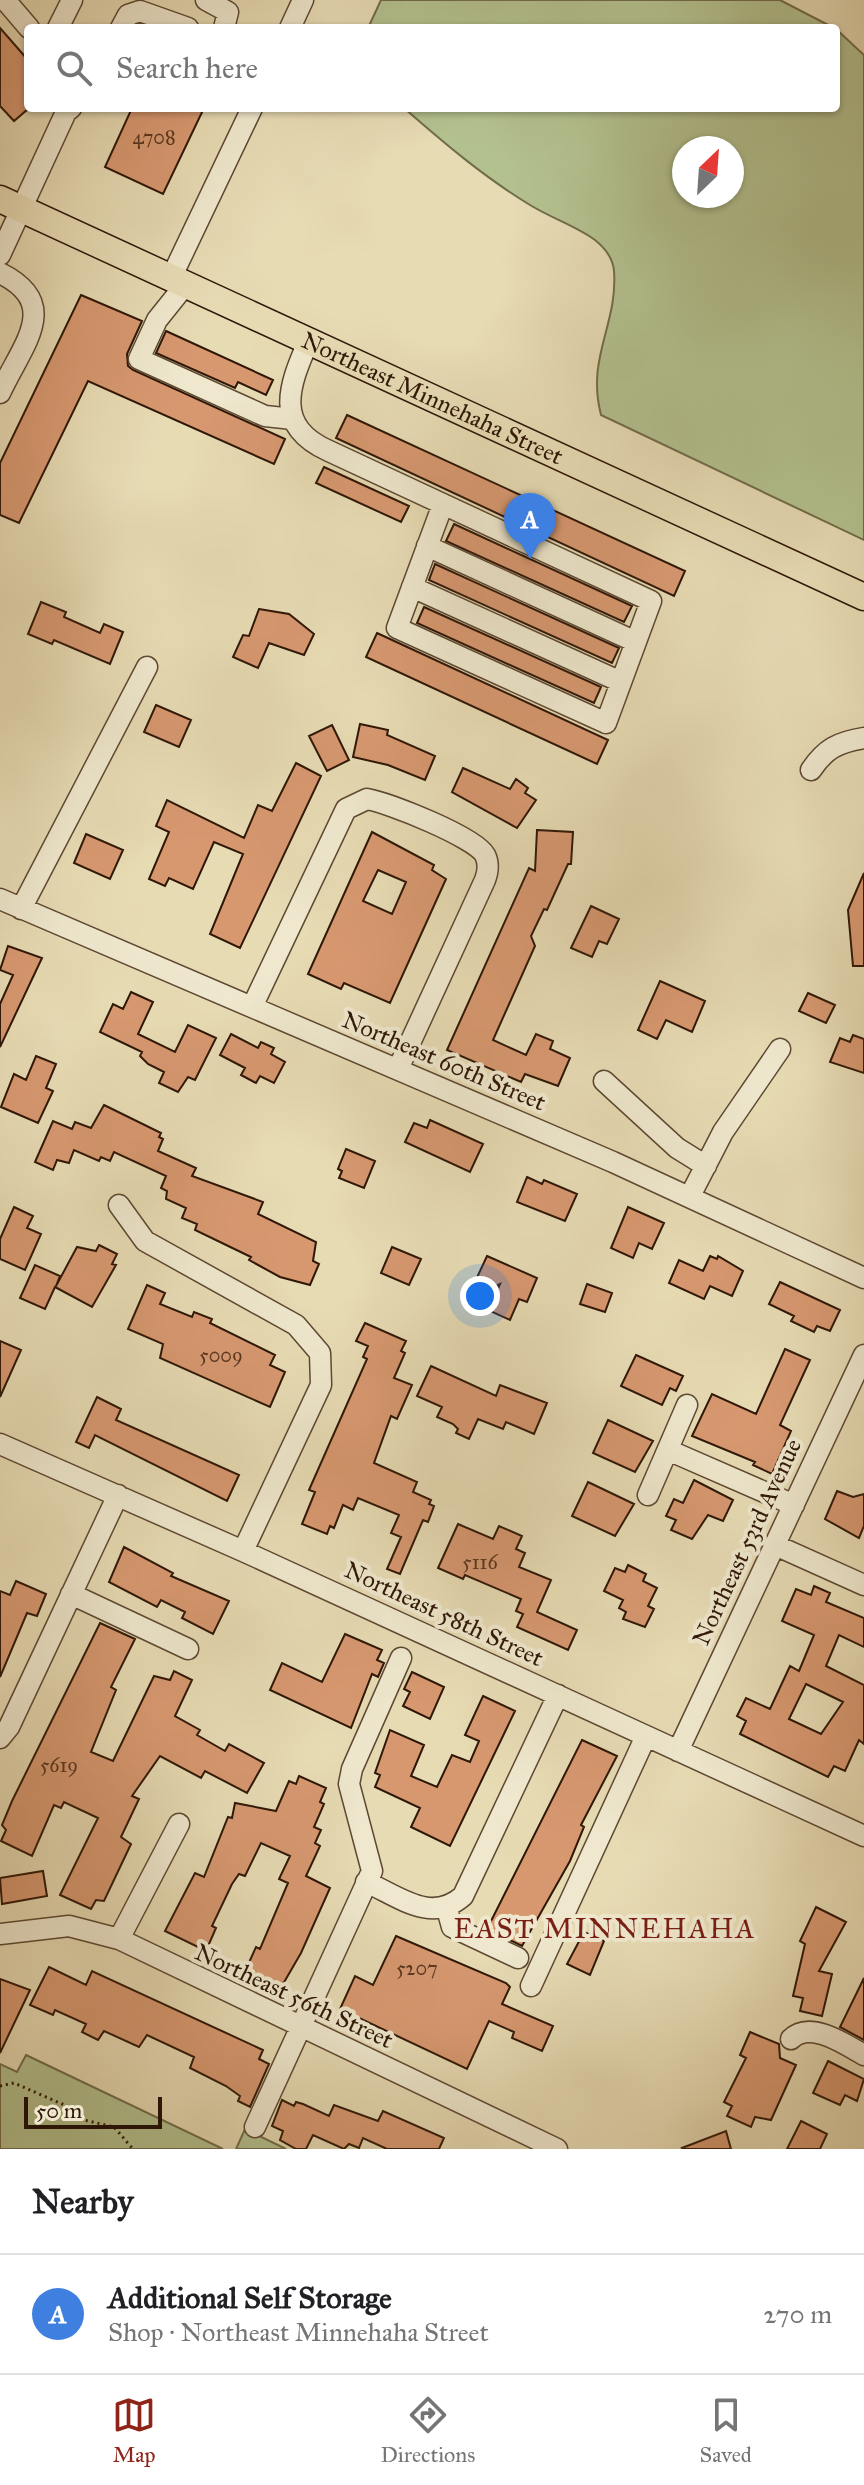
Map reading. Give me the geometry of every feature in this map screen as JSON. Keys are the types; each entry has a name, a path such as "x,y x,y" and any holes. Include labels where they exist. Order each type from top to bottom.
{"main road":[{"name":"Northeast Minnehaha Street","path":"11,204 864,597"}],"street":[{"path":"5,0 26,24"},
{"path":"60,24 72,0"},
{"path":"206,0 228,12 225,24"},
{"path":"292,24 303,0"},
{"path":"123,24 128,15 140,6 179,24"},
{"path":"0,255 11,204 65,112"},
{"path":"250,112 178,282 139,359 265,416 293,419"},
{"path":"0,273 22,283 35,308 31,326 0,393"},
{"path":"308,342 290,386 293,419 314,444 443,504 651,601 606,723 397,628 443,504"},
{"path":"427,546 636,642"},
{"path":"412,587 621,682"},
{"path":"21,909 147,667"},
{"path":"811,770 822,753 839,743 864,738"},
{"path":"252,1007 341,816 353,803 367,799 386,805 472,842 486,858 485,880 398,1069"},
{"name":"Northeast 60th Street","path":"0,899 690,1196 864,1278"},
{"path":"690,1196 737,1109 780,1049"},
{"path":"604,1081 677,1148 706,1166"},
{"path":"119,1205 145,1241 296,1325 320,1353 321,1385 243,1551"},
{"name":"Northeast 53rd Avenue","path":"678,1751 864,1355"},
{"path":"648,1495 687,1405"},
{"name":"Northeast 58th Street","path":"0,1444 243,1551 864,1836"},
{"path":"668,1450 794,1505"},
{"path":"3,1729 118,1495"},
{"path":"775,1545 864,1585"},
{"path":"71,1594 188,1649"},
{"path":"255,2127 372,1871 365,1834 349,1784 352,1769 401,1658"},
{"path":"366,1882 432,1911 447,1909 463,1896 558,1695"},
{"path":"531,1986 646,1736"},
{"path":"119,1939 179,1824"},
{"path":"447,1909 452,1927 518,1958"},
{"name":"Northeast 56th Street","path":"0,1934 69,1926 119,1939 557,2149"},
{"path":"791,2039 798,2033 808,2031 864,2055"}],"path":[{"path":"0,2086 14,2083 69,2107 84,2120 114,2127 133,2149"}],"green space":[{"path":"381,0 780,0 826,24 370,24"},
{"path":"840,33 864,55 864,540 601,415 597,376 614,290 613,266 608,254 588,235 538,210 497,183 409,112 840,112"},
{"path":"26,2055 223,2149 0,2149 0,2064 17,2072"},
{"path":"245,2129 286,2149 236,2149"}],"building":[{"path":"0,28 24,55 24,112 14,121 0,106"},
{"path":"130,112 202,112 163,194 105,167"},
{"path":"81,295 142,321 127,354 128,366 133,370 285,439 274,464 88,381 19,523 0,515 0,463"},
{"path":"166,331 273,380 266,395 238,382 235,388 156,353"},
{"path":"347,415 685,571 674,596 336,438"},
{"path":"324,467 409,506 401,522 316,483"},
{"path":"454,524 632,606 624,622 446,541"},
{"path":"435,564 619,648 612,663 429,580"},
{"path":"41,602 66,612 64,617 100,633 104,624 123,632 110,664 54,640 52,644 28,634"},
{"path":"424,607 601,687 594,703 417,623"},
{"path":"259,609 289,614 314,634 304,655 269,643 258,668 233,657 243,635 249,636"},
{"path":"377,633 608,740 597,764 366,657"},
{"path":"156,705 191,720 179,747 144,732"},
{"path":"360,724 388,730 387,735 435,756 425,780 388,765 353,757"},
{"path":"332,725 349,760 327,771 309,736"},
{"path":"296,763 321,776 240,948 210,934 243,854 214,842 193,889 169,878 165,886 149,879 169,832 156,826 167,800 244,838 258,805 272,811"},
{"path":"463,768 510,789 516,779 528,788 525,793 536,800 517,828 452,792"},
{"path":"537,830 573,832 571,864 568,864 531,936 535,946 493,1040 526,1055 536,1034 553,1041 550,1049 570,1058 558,1086 525,1074 521,1082 447,1050 529,868 535,871"},
{"path":"372,832 434,865 432,870 446,879 390,1003 344,983 341,989 308,974","holes":["378,870 406,882 392,914 363,901"]},
{"path":"86,834 123,850 110,879 74,863"},
{"path":"864,873 864,966 853,966 848,910"},
{"path":"591,906 619,919 607,944 599,941 592,957 571,948"},
{"path":"8,946 42,958 0,1047 0,1004 13,975 0,970"},
{"path":"660,981 705,1001 692,1032 666,1020 657,1039 638,1030"},
{"path":"131,992 153,1002 138,1034 175,1052 188,1025 216,1038 195,1080 188,1077 178,1092 159,1083 164,1072 148,1064 140,1056 142,1052 100,1032 113,1004 123,1009"},
{"path":"808,993 835,1005 826,1023 799,1011"},
{"path":"231,1034 258,1048 261,1042 274,1048 271,1054 285,1062 274,1083 260,1076 256,1083 241,1075 245,1068 220,1055"},
{"path":"853,1035 864,1039 864,1073 830,1062 840,1038 850,1042"},
{"path":"36,1056 56,1064 46,1088 53,1091 38,1123 1,1107 14,1074 26,1080"},
{"path":"104,1105 161,1133 159,1137 163,1139 158,1151 196,1168 192,1176 263,1202 258,1214 316,1242 313,1261 319,1264 310,1285 280,1277 249,1260 251,1257 195,1230 197,1224 182,1218 186,1208 166,1199 167,1191 161,1188 166,1176 114,1152 110,1161 101,1157 99,1161 74,1150 69,1163 57,1160 53,1170 35,1162 53,1121 72,1129 75,1122 91,1128"},
{"path":"430,1120 483,1144 470,1172 405,1142 414,1123 427,1128"},
{"path":"346,1149 375,1161 364,1188 339,1178 342,1171 338,1169"},
{"path":"527,1177 542,1184 544,1180 577,1194 565,1221 517,1202"},
{"path":"14,1207 33,1216 27,1228 41,1234 25,1270 0,1259 0,1239"},
{"path":"628,1207 664,1223 652,1249 639,1243 633,1258 611,1248"},
{"path":"99,1245 117,1254 112,1264 116,1265 92,1307 55,1287 45,1309 20,1298 35,1265 60,1276 56,1286 77,1247 96,1251"},
{"path":"392,1247 421,1259 409,1285 381,1273"},
{"path":"487,1256 537,1278 527,1302 519,1299 510,1320 488,1310 500,1284 467,1299"},
{"path":"710,1256 717,1259 718,1256 743,1271 732,1296 710,1286 704,1299 669,1283 679,1260 703,1271"},
{"path":"780,1282 840,1310 830,1331 817,1326 814,1332 791,1321 794,1316 769,1304"},
{"path":"587,1284 612,1293 605,1312 580,1304"},
{"path":"147,1285 165,1293 160,1304 192,1317 194,1312 212,1319 210,1323 275,1355 270,1365 285,1372 270,1407 160,1358 163,1344 128,1329"},
{"path":"365,1323 406,1341 401,1351 405,1353 394,1378 412,1385 397,1419 391,1416 374,1463 417,1482 413,1492 431,1500 429,1504 434,1506 428,1522 423,1520 400,1574 387,1569 401,1537 391,1533 399,1515 358,1498 353,1510 343,1505 334,1528 330,1526 327,1534 302,1524 315,1492 309,1490 367,1359 363,1357 368,1346 356,1341"},
{"path":"0,1341 21,1350 0,1397"},
{"path":"785,1349 810,1360 780,1425 791,1431 772,1474 753,1465 755,1462 692,1436 712,1394 756,1414"},
{"path":"636,1355 683,1376 676,1391 670,1388 662,1405 621,1386"},
{"path":"431,1366 496,1396 500,1385 547,1403 534,1434 506,1422 503,1429 478,1419 469,1439 456,1433 458,1429 453,1424 437,1417 442,1407 417,1396"},
{"path":"97,1397 121,1409 116,1420 239,1475 227,1501 95,1435 89,1448 76,1442"},
{"path":"608,1420 653,1441 635,1472 593,1453"},
{"path":"694,1480 733,1500 723,1521 708,1515 692,1539 671,1530 676,1520 666,1516 674,1499 683,1503"},
{"path":"588,1482 634,1504 615,1536 572,1516"},
{"path":"837,1491 853,1497 864,1494 864,1526 859,1538 825,1519"},
{"path":"458,1524 493,1539 499,1526 522,1536 516,1549 525,1553 519,1567 551,1580 537,1612 577,1630 568,1650 517,1627 523,1614 516,1611 521,1599 465,1575 463,1579 438,1568"},
{"path":"124,1547 173,1573 171,1576 229,1601 213,1634 182,1618 185,1612 161,1600 157,1607 109,1582"},
{"path":"628,1565 646,1574 643,1581 657,1588 648,1606 654,1609 645,1627 623,1619 626,1612 619,1608 623,1600 604,1591 615,1568 625,1572"},
{"path":"16,1581 46,1594 37,1616 27,1613 0,1677 0,1591 10,1595"},
{"path":"814,1586 830,1593 826,1602 864,1618 864,1647 839,1635 826,1666 864,1685 864,1744 859,1740 845,1771 834,1766 828,1777 740,1734 746,1721 737,1716 746,1698 770,1709 790,1666 799,1671 814,1635 782,1621 796,1589 811,1595","holes":["806,1684 843,1702 821,1734 789,1719"]},
{"path":"100,1623 135,1639 111,1687 116,1690 91,1752 113,1761 154,1676 170,1680 174,1671 192,1680 175,1716 200,1730 197,1735 225,1751 229,1744 264,1763 247,1793 205,1771 201,1778 160,1756 132,1796 139,1799 121,1837 131,1844 104,1901 96,1900 91,1909 60,1895 98,1818 64,1802 61,1808 54,1805 32,1856 1,1841 6,1830 2,1825 12,1801"},
{"path":"345,1634 382,1650 377,1660 384,1663 378,1677 372,1674 351,1728 270,1690 282,1663 322,1682"},
{"path":"412,1672 444,1687 430,1719 403,1706 410,1692 404,1689"},
{"path":"483,1696 515,1711 450,1846 411,1827 420,1808 375,1787 380,1775 375,1773 390,1730 424,1745 411,1776 437,1787 452,1755 470,1762 479,1741 465,1735"},
{"path":"582,1740 617,1756 581,1825 584,1827 570,1861 522,1946 487,1929"},
{"path":"299,1776 326,1788 320,1802 324,1804 314,1827 321,1830 315,1843 320,1846 306,1876 330,1888 301,1953 283,1984 278,1984 246,1969 256,1947 260,1949 288,1883 279,1879 290,1856 261,1843 245,1876 239,1874 232,1884 212,1926 216,1928 206,1951 165,1931 195,1873 204,1877 228,1817 232,1818 235,1803 276,1811 289,1781 296,1784"},
{"path":"43,1871 47,1896 2,1904 0,1878"},
{"path":"816,1907 846,1922 819,1971 832,1974 822,2016 800,2011 803,1998 793,1996 805,1944 800,1941"},
{"path":"584,1932 604,1941 590,1975 567,1964"},
{"path":"396,1936 506,1983 510,1987 502,2004 553,2026 542,2051 512,2038 514,2032 489,2021 467,2069 340,2009 355,1976 373,1985"},
{"path":"49,1967 86,1985 92,1971 263,2050 259,2059 269,2064 250,2107 238,2101 240,2096 226,2086 190,2068 194,2057 147,2035 139,2047 104,2031 98,2040 82,2032 86,2024 55,2010 53,2015 30,2005"},
{"path":"864,1978 864,2040 840,2027"},
{"path":"0,1979 30,1990 0,2053"},
{"path":"750,2032 779,2044 780,2058 796,2065 771,2120 755,2117 751,2127 727,2116 732,2106 724,2102 746,2058 740,2055"},
{"path":"828,2061 864,2079 857,2101 845,2095 840,2105 813,2093"},
{"path":"282,2100 294,2106 296,2102 303,2104 329,2116 334,2105 378,2121 383,2111 444,2138 439,2149 387,2149 363,2138 359,2148 349,2144 344,2149 313,2135 306,2149 296,2149 280,2140 283,2131 272,2126"},
{"path":"801,2121 827,2134 820,2149 787,2149"},
{"path":"726,2131 731,2149 682,2148"}],"place":[{"name":"Additional Self Storage","path":"530,559"}],"district":[{"name":"EAST MINNEHAHA","path":"605,1928"}]}
